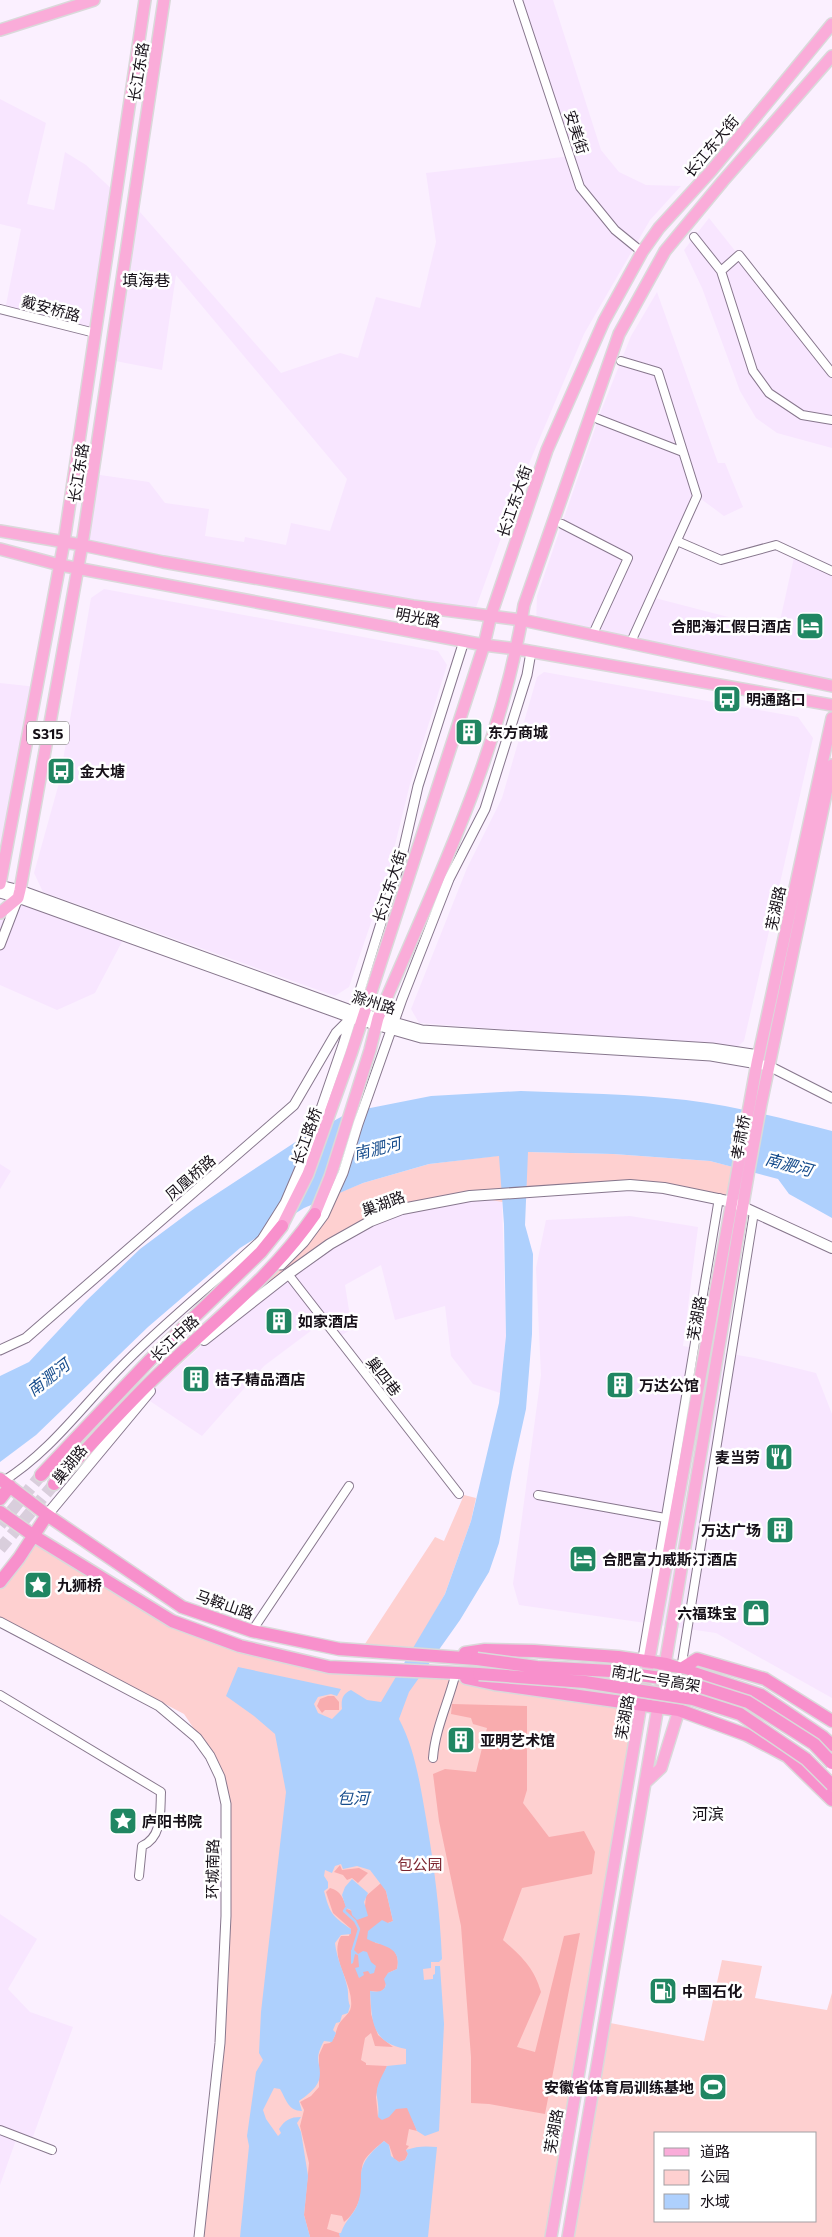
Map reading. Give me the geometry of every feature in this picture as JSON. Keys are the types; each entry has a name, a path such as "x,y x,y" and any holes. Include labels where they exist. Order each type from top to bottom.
{"highway":[{"name":"长江中路","path":"54,1484 165,1368 260,1282 319,1214"},
{"name":"长江中路","path":"42,1474 150,1360 261,1252 282,1226"},
{"path":"0,1499 3,1482"},
{"name":"马鞍山路","path":"3,1482 47,1515 182,1607 252,1631 339,1649 477,1658"},
{"path":"0,1512 34,1536 172,1621 240,1646 330,1667 439,1672 494,1684 679,1710 746,1735 787,1756 832,1800"},
{"path":"0,1582 47,1515"},
{"path":"440,1656 485,1650 534,1651 666,1664 761,1695 824,1737 832,1745"},
{"name":"南北一号高架","path":"477,1658 538,1667 611,1671 682,1682 748,1702 814,1744 832,1762"},
{"path":"681,1669 696,1659 765,1679 832,1721"},
{"path":"681,1669 692,1665 758,1685 832,1733"},
{"name":"南北一号高架","path":"439,1672 585,1682 693,1699 740,1714 806,1759 832,1786"}],"main road":[{"path":"0,30 94,0"},
{"name":"长江东路","path":"0,884 64,542 146,0"},
{"name":"长江东路","path":"19,894 82,544 164,0"},
{"name":"长江东大街","path":"347,1049 484,645 491,615 547,450 604,321 642,252 659,228 711,171 832,24"},
{"name":"长江东大街","path":"319,1214 377,1022 467,807 505,698 517,649 524,605 619,334 665,250 832,56"},
{"name":"明光路","path":"0,531 82,544 163,562 413,606 522,620 832,686"},
{"name":"明光路","path":"0,549 60,565 484,645 517,649 832,705"},
{"name":"芜湖路","path":"756,1104 758,1059 832,718"},
{"name":"芜湖路","path":"756,1104 769,1066 830,786 832,765"},
{"path":"0,913 19,894"},
{"name":"长江路桥","path":"282,1226 308,1174 347,1049"},
{"name":"孝肃桥","path":"736,1173 756,1104"},
{"name":"孝肃桥","path":"748,1175 756,1104"},
{"name":"芜湖路","path":"550,2237 641,1704 646,1661 736,1173"},
{"name":"芜湖路","path":"568,2237 748,1175"},
{"name":"巢湖路","path":"47,1515 144,1397 193,1348 330,1244 388,1214 402,1209 470,1196 630,1185 664,1188 732,1202 832,1248"},
{"path":"645,1783 660,1768 679,1710"}],"street":[{"name":"安美街","path":"518,0 580,187 615,230 642,252"},
{"path":"694,237 721,270 753,371 769,393 802,415 832,420"},
{"path":"721,270 739,255 832,373"},
{"name":"戴安桥路","path":"0,309 95,334"},
{"path":"621,361 658,372 697,496 630,644"},
{"path":"598,419 683,452"},
{"path":"562,524 628,558 592,636"},
{"path":"677,541 721,560 776,545 832,572"},
{"path":"357,1016 402,856 418,786 464,641"},
{"path":"244,1308 252,1296 304,1242 343,1173 392,1026 449,879 485,809 527,675 531,652"},
{"name":"滁州路","path":"0,884 19,894 357,1016 392,1026 422,1030 712,1048 758,1059 832,1098"},
{"name":"滁州路","path":"0,893 19,894"},
{"name":"长江东路","path":"0,946 19,894"},
{"name":"凤凰桥路","path":"0,1350 26,1338 294,1105 336,1033 357,1016"},
{"path":"3,1482 21,1470 120,1368 263,1238 285,1203 347,1049"},
{"path":"646,1661 665,1518 719,1198"},
{"path":"681,1669 754,1212"},
{"path":"208,1329 252,1296 288,1274"},
{"name":"巢四巷","path":"288,1274 459,1494"},
{"path":"252,1631 350,1486"},
{"path":"538,1495 665,1518"},
{"name":"环城南路","path":"0,1622 164,1710 197,1738 210,1756 220,1777 226,1804 226,1916 220,2043 200,2237"},
{"path":"433,1758 435,1738 455,1676"},
{"path":"0,1695 161,1792 158,1829 150,1843 142,1846 139,1876"},
{"path":"0,2130 52,2150"}],"shaded area":[{"path":"518,0 553,0 601,150 619,172 646,185 681,186 650,220 584,334 522,480 474,613 82,545 93,474 149,482 165,503 209,509 205,536 244,542 245,537 286,545 291,523 330,531 347,479 176,275 162,370 110,360 133,204 281,373 340,353 358,358 376,297 420,308 436,242 426,173 571,156"},
{"path":"0,99 46,123 27,204 54,210 65,152 86,165 116,193 95,333 5,310 21,229 0,224"},
{"path":"709,218 832,373 832,448 777,433 756,418 740,391 702,288 684,250"},
{"path":"657,292 718,463 725,463 743,507 724,516 697,496 651,597 778,630 795,553 832,571 832,686 536,623 537,596 601,411 631,336"},
{"path":"104,589 438,651 447,665 410,784 388,873 349,987 335,996 43,892 34,873 59,783 91,598"},
{"path":"544,672 798,717 813,738 744,1041 737,1047 419,1023 411,1009 467,868 502,798 537,677"},
{"path":"0,683 37,687 0,884"},
{"path":"18,898 125,936 95,993 57,1010 0,985 0,913"},
{"path":"0,1164 11,1171 0,1189"},
{"path":"470,1196 502,1202 506,1336 500,1393 473,1384 451,1356 445,1306 395,1320 381,1265 345,1285 352,1329 337,1338 324,1321 264,1366 202,1436 144,1397 244,1308 371,1221"},
{"path":"630,1216 698,1227 683,1346 755,1358 816,1373 832,1414 832,1698 716,1633 519,1605 513,1584 541,1375 536,1268 546,1220"},
{"path":"334,1696 339,1702 339,1710 325,1710 322,1713 317,1706 320,1699"},
{"path":"452,1704 527,1706 527,1790 523,1803 549,1837 584,1831 595,1852 592,1874 522,1888 503,1940 531,1969 541,1992 517,2047 535,2052 564,1936 580,1933 545,2114 489,2104 471,2103 471,2057 461,1926 439,1821 433,1774 445,1769 476,1772 487,1728 473,1724 471,1718 451,1714"},
{"path":"340,1865 342,1870 359,1868 368,1873 358,1883 352,1878 347,1880 343,1875 334,1872"},
{"path":"381,1883 386,1891 393,1921 388,1923 375,1943 394,1950 398,1963 397,1969 388,1973 385,1988 380,1992 370,1991 371,2014 378,2035 393,2047 375,2046 371,2033 365,2038 361,2060 366,2065 387,2066 376,2097 378,2117 397,2107 408,2108 417,2131 409,2129 406,2145 409,2146 406,2150 408,2154 405,2160 399,2162 394,2159 389,2145 384,2141 366,2158 362,2167 362,2188 359,2202 354,2211 344,2222 342,2216 331,2214 327,2229 339,2233 340,2237 310,2237 304,2215 309,2163 300,2126 304,2110 300,2102 311,2096 319,2087 319,2055 324,2044 330,2043 333,2039 339,2023 351,2007 349,1989 339,1962 338,1944 341,1936 349,1936 351,1929 333,1913 326,1892 330,1888 337,1891 343,1898 347,1909 352,1911 352,1914 365,1906 366,1896"},
{"path":"0,1914 37,1939 8,1989 30,2012 73,2027 31,2142 17,2137 0,2185"}],"green space":[{"path":"528,1152 613,1154 710,1161 737,1168 732,1202 664,1188 551,1189 502,1202 470,1196 388,1214 252,1295 333,1195 363,1183 429,1164"},
{"path":"464,1495 476,1498 471,1521 445,1594 411,1654 361,1650 435,1537 444,1541"},
{"name":"包公园","path":"34,1536 172,1621 329,1667 439,1672 641,1704 551,2237 199,2237 228,1878 221,1769 184,1714 0,1617 0,1582"},
{"name":"安徽省体育局训练基地","path":"722,1960 762,1966 755,1998 827,2010 832,1993 832,2237 568,2237 605,2022 704,2041"}],"water":[{"path":"521,1091 624,1095 686,1100 741,1109 832,1131 832,1218 789,1194 778,1179 710,1161 613,1154 528,1152 525,1225 533,1254 532,1334 526,1409 499,1543 489,1572 460,1620 409,1692 399,1719 409,1742 419,1780 432,1853 438,1906 442,1959 439,1962 431,1962 431,1968 423,1969 424,1980 433,1979 435,1966 440,1966 444,2024 439,2131 425,2136 417,2131 407,2108 396,2109 389,2117 382,2120 378,2117 377,2089 380,2081 387,2066 406,2064 406,2049 394,2046 380,2036 373,2021 372,2012 370,1991 380,1991 385,1988 384,1979 388,1973 397,1969 397,1956 390,1948 367,1939 368,1931 382,1920 388,1923 393,1921 386,1891 370,1870 357,1866 343,1869 341,1864 335,1866 332,1873 325,1870 324,1876 328,1882 328,1888 324,1891 330,1910 351,1929 351,1934 341,1935 335,1943 347,1986 350,2006 348,2013 342,2015 340,2022 336,2023 333,2030 336,2033 332,2042 324,2041 318,2058 319,2080 308,2095 299,2101 302,2111 290,2107 280,2089 274,2088 263,2110 266,2119 278,2136 281,2133 279,2129 286,2121 291,2118 301,2117 297,2123 301,2132 308,2176 304,2215 310,2237 240,2237 249,2146 247,2136 256,2072 263,2060 259,2053 261,2012 286,1792 275,1734 226,1696 238,1667 341,1689 337,1696 331,1694 318,1697 314,1704 318,1713 332,1719 342,1709 344,1695 351,1690 367,1700 381,1702 445,1594 471,1521 499,1403 506,1336 504,1224 499,1156 429,1164 363,1183 304,1208 240,1248 148,1327 36,1435 0,1462 0,1376 29,1362 85,1302 140,1249 195,1208 297,1141 350,1112 431,1096"},
{"path":"352,1879 368,1893 364,1902 368,1916 357,1920 352,1915 351,1910 346,1908 342,1895 345,1887"},
{"path":"353,1949 358,1954 363,1951 367,1952 371,1962 376,1966 374,1973 363,1972 364,1975 359,1978 355,1968 359,1967 358,1955 355,1954 351,1964 351,1950"},
{"path":"384,2141 389,2145 391,2156 399,2162 405,2160 408,2154 406,2150 421,2147 437,2147 428,2237 340,2237 339,2233 341,2233 358,2203 364,2163 371,2153"}],"waterway":[{"path":"346,1908 344,1911 355,1921 359,1929 353,1949"}],"tunnel":[{"path":"0,1525 41,1475"},
{"path":"0,1549 54,1484"}],"place":[{"name":"合肥海汇假日酒店","path":"810,626"},
{"name":"明通路口","path":"727,699"},
{"name":"东方商城","path":"469,732"},
{"name":"金大塘","path":"61,771"},
{"name":"如家酒店","path":"279,1321"},
{"name":"桔子精品酒店","path":"196,1379"},
{"name":"万达公馆","path":"620,1385"},
{"name":"麦当劳","path":"779,1457"},
{"name":"万达广场","path":"780,1530"},
{"name":"合肥富力威斯汀酒店","path":"583,1559"},
{"name":"九狮桥","path":"38,1585"},
{"name":"六福珠宝","path":"756,1613"},
{"name":"亚明艺术馆","path":"461,1740"},
{"name":"庐阳书院","path":"123,1821"},
{"name":"中国石化","path":"663,1991"},
{"name":"安徽省体育局训练基地","path":"713,2087"}],"district":[{"name":"填海巷","path":"146,279"},
{"name":"河滨","path":"708,1813"}],"water label":[{"name":"南淝河","path":"377,1148"},
{"name":"南淝河","path":"789,1164"},
{"name":"南淝河","path":"48,1377"},
{"name":"包河","path":"353,1797"}]}
